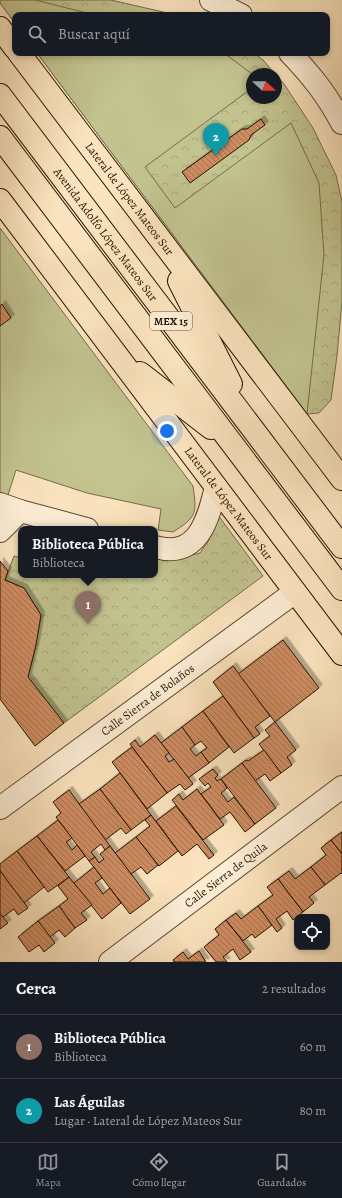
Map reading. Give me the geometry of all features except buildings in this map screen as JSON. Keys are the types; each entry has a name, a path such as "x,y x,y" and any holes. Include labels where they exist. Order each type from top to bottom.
{"main road":[{"path":"0,28 12,44"},
{"name":"Lateral de López Mateos Sur","path":"21,56 342,479"},
{"name":"Avenida Adolfo López Mateos Sur","path":"0,95 342,547"},
{"name":"MEX 15","path":"0,138 342,589"},
{"name":"Lateral de López Mateos Sur","path":"0,200 342,654"},
{"path":"154,230 256,433"},
{"path":"117,355 234,447"}],"street":[{"path":"211,0 235,12"},
{"path":"293,56 312,76 331,102 342,123"},
{"path":"158,548 164,550 181,548 194,540 203,528 210,510 216,487"},
{"path":"0,504 76,526"},
{"path":"0,531 20,511"},
{"name":"Calle Sierra de Bolaños","path":"0,808 295,592"},
{"name":"Calle Sierra de Quila","path":"110,962 342,787"}],"green space":[{"path":"0,0 111,0 163,12 12,12 12,19 0,3"},
{"path":"0,0 35,0 83,12 12,12 12,19 0,3"},
{"path":"39,56 258,56 270,68 246,68 246,104 282,104 282,82 284,84 313,128 336,175 342,202 342,301 337,356 331,400 319,413 307,414"},
{"path":"39,56 228,56 246,70 246,92 145,167 175,208 291,123 319,183 324,255 307,414"},
{"path":"0,228 193,486 195,502 194,514 187,522 173,532 158,530 161,509 87,493 16,470 8,495 0,493"},
{"path":"215,511 263,576 64,723 28,677 36,645 41,615 24,588 5,580 14,556 18,557 18,578 158,578 158,557 176,559 200,553 209,540"}],"place":[{"name":"Las Águilas","path":"216,156"},
{"name":"Biblioteca Pública","path":"88,624"}]}
